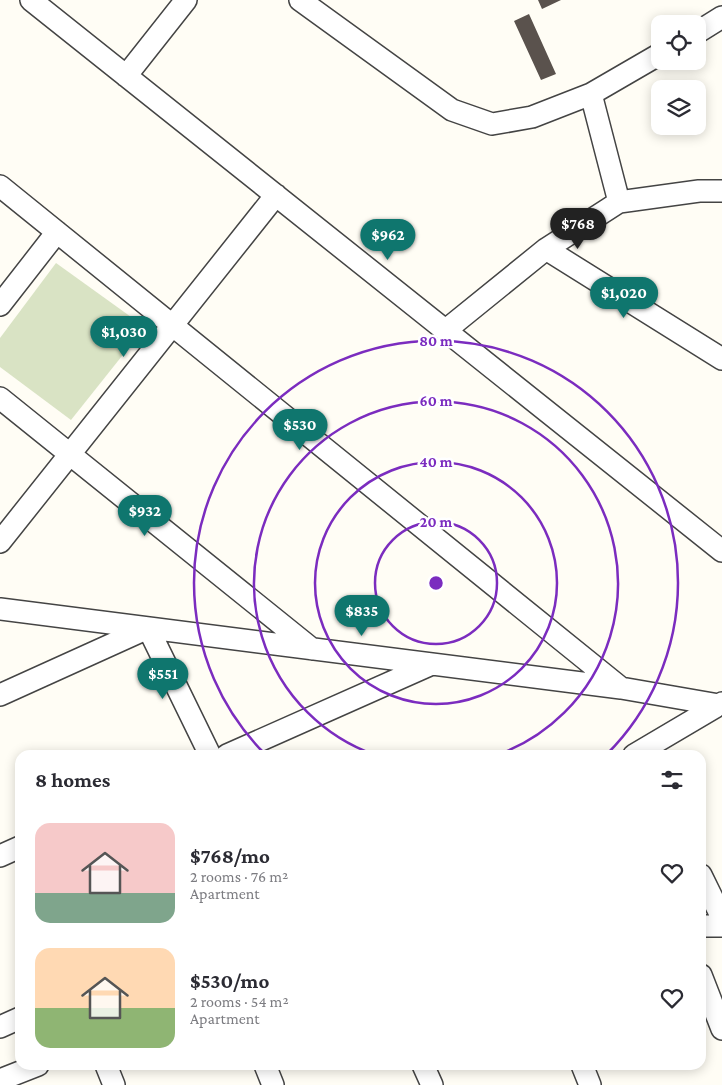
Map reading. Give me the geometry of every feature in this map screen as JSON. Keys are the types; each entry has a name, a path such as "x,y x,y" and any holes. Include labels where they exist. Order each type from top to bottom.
{"street":[{"path":"31,0 722,551"},
{"path":"126,76 186,0"},
{"path":"310,2 452,110 492,124 532,117 591,94 651,59"},
{"path":"706,27 722,17"},
{"path":"591,94 619,202"},
{"path":"0,186 621,688"},
{"path":"446,330 546,249 619,202 699,191 722,190"},
{"path":"699,191 722,205"},
{"path":"0,542 276,195"},
{"path":"0,305 57,232"},
{"path":"546,249 722,359"},
{"path":"0,398 312,649"},
{"path":"0,609 621,688 720,704"},
{"path":"0,695 148,628"},
{"path":"148,628 208,750"},
{"path":"238,750 432,664"},
{"path":"646,750 720,704"},
{"path":"0,856 15,849"},
{"path":"706,885 722,918"},
{"path":"706,926 722,926"},
{"path":"706,988 722,1028"},
{"path":"0,1027 15,1020"},
{"path":"0,1080 25,1070"},
{"path":"108,1070 114,1085"},
{"path":"267,1070 273,1085"},
{"path":"426,1070 432,1085"},
{"path":"584,1070 590,1085"}],"green space":[{"path":"56,263 145,327 71,420 0,367 0,338"}],"building":[{"path":"538,0 561,0 542,9"},
{"path":"529,14 556,74 541,80 514,21"}]}
